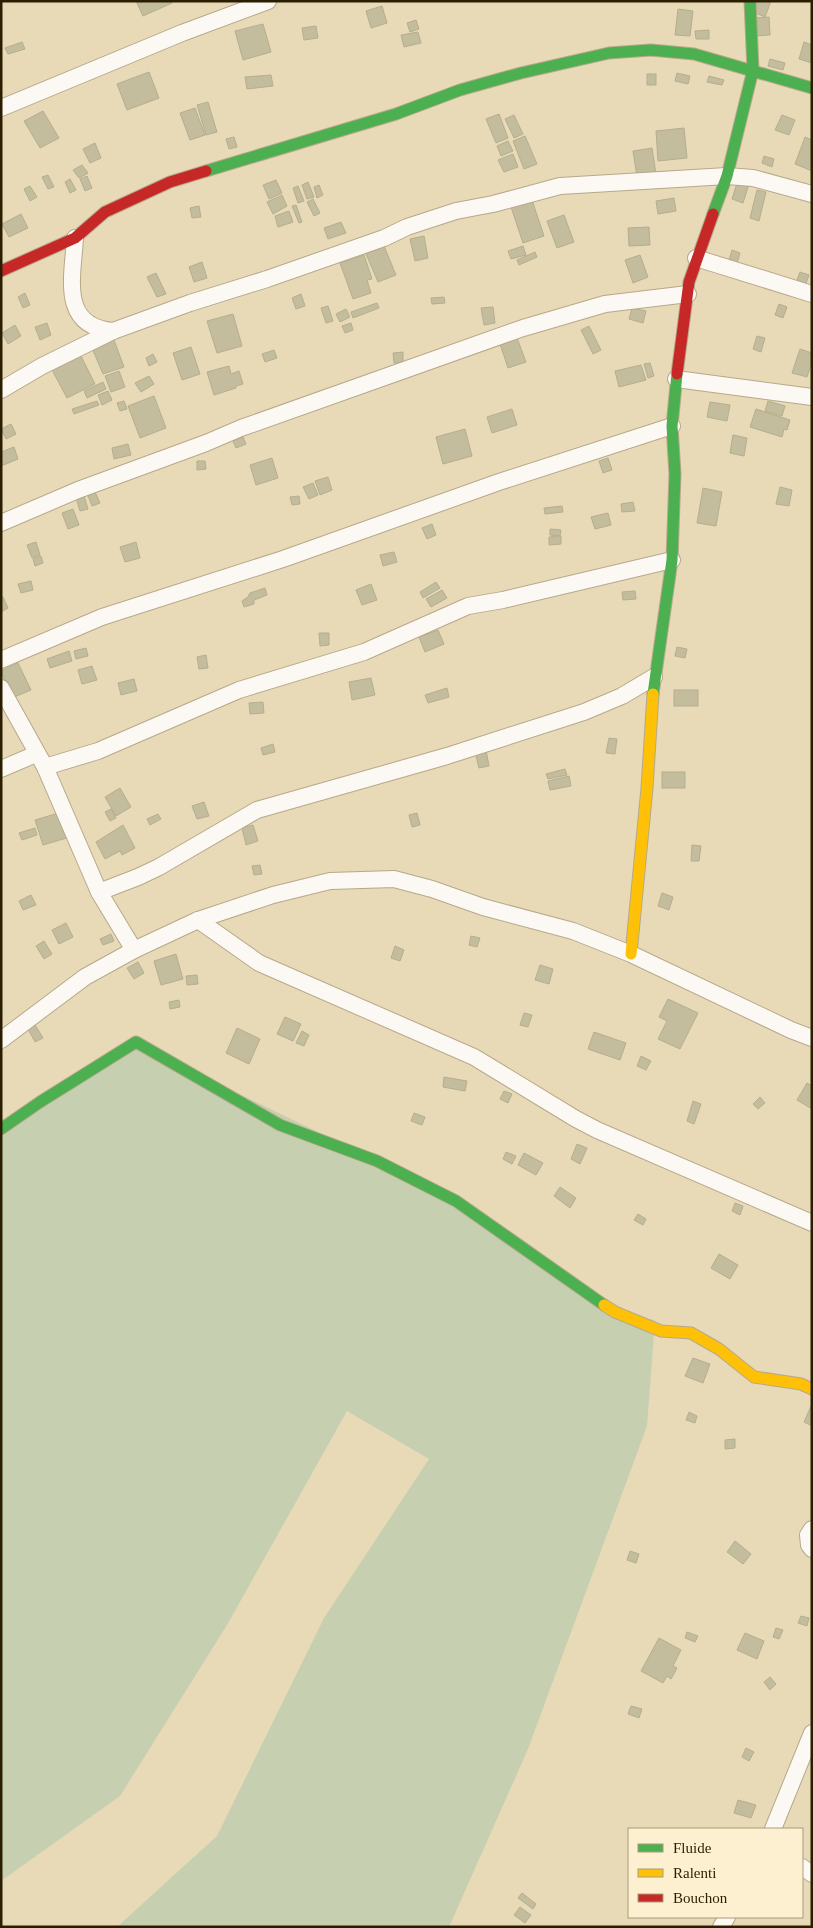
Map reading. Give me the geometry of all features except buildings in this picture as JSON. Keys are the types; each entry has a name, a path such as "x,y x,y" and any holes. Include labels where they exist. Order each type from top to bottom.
{"street":[{"path":"1,108 182,33 268,1"},
{"path":"631,954 647,788 654,677 672,560 675,474 672,426 676,379 689,282 696,258 727,176 753,70 750,1"},
{"path":"1,271 75,238 105,212 170,182 396,114 460,90 521,73 609,53 651,50 694,54 812,88"},
{"path":"1,390 42,366 113,331 190,303 276,276 384,238 407,227 456,211 493,204 560,186 727,176 754,178 812,194"},
{"path":"75,238 74,274 71,289 74,305 82,317 98,330 113,331"},
{"path":"696,258 812,294"},
{"path":"1,523 78,490 206,443 241,428 523,328 605,304 688,294"},
{"path":"676,379 812,397"},
{"path":"1,660 102,617 283,559 499,482 672,426"},
{"path":"1,769 98,751 239,690 364,652 468,606 503,600 672,560"},
{"path":"99,892 159,867 257,810 447,756 584,712 622,696 654,677"},
{"path":"1,688 40,761 99,892 134,950"},
{"path":"1,1040 85,977 134,950 198,920 272,895 330,881 394,879 573,931 631,954 791,1030 812,1038"},
{"path":"198,920 259,963 474,1057 597,1130 812,1223"},
{"path":"1,1129 40,1102 136,1042 280,1125 377,1161 456,1201 615,1312 662,1331 691,1333 719,1349 741,1368 754,1376 801,1384 812,1389"},
{"path":"812,1529 808,1535 809,1545 812,1548"},
{"path":"773,1828 812,1733"}],"green space":[{"path":"136,1044 479,1210 627,1315 655,1320 647,1426 528,1749 449,1927 117,1927 217,1836 324,1618 429,1459 347,1411 227,1625 120,1796 1,1881 1,1129"}],"traffic: fast":[{"path":"713,214 727,176 753,70 750,1"},
{"path":"206,171 396,114 460,90 521,73 609,53 651,50 694,54 812,88"},
{"path":"653,694 672,560 675,474 672,426 677,374"},
{"path":"1,1129 40,1102 136,1042 280,1125 377,1161 456,1201 604,1305"}],"traffic: slow":[{"path":"631,954 647,788 653,694"},
{"path":"604,1305 615,1312 661,1331 691,1333 719,1349 754,1377 801,1384 812,1389"}],"traffic: jam":[{"path":"1,271 75,238 105,212 170,182 206,171"},
{"path":"677,374 689,282 713,214"}]}
